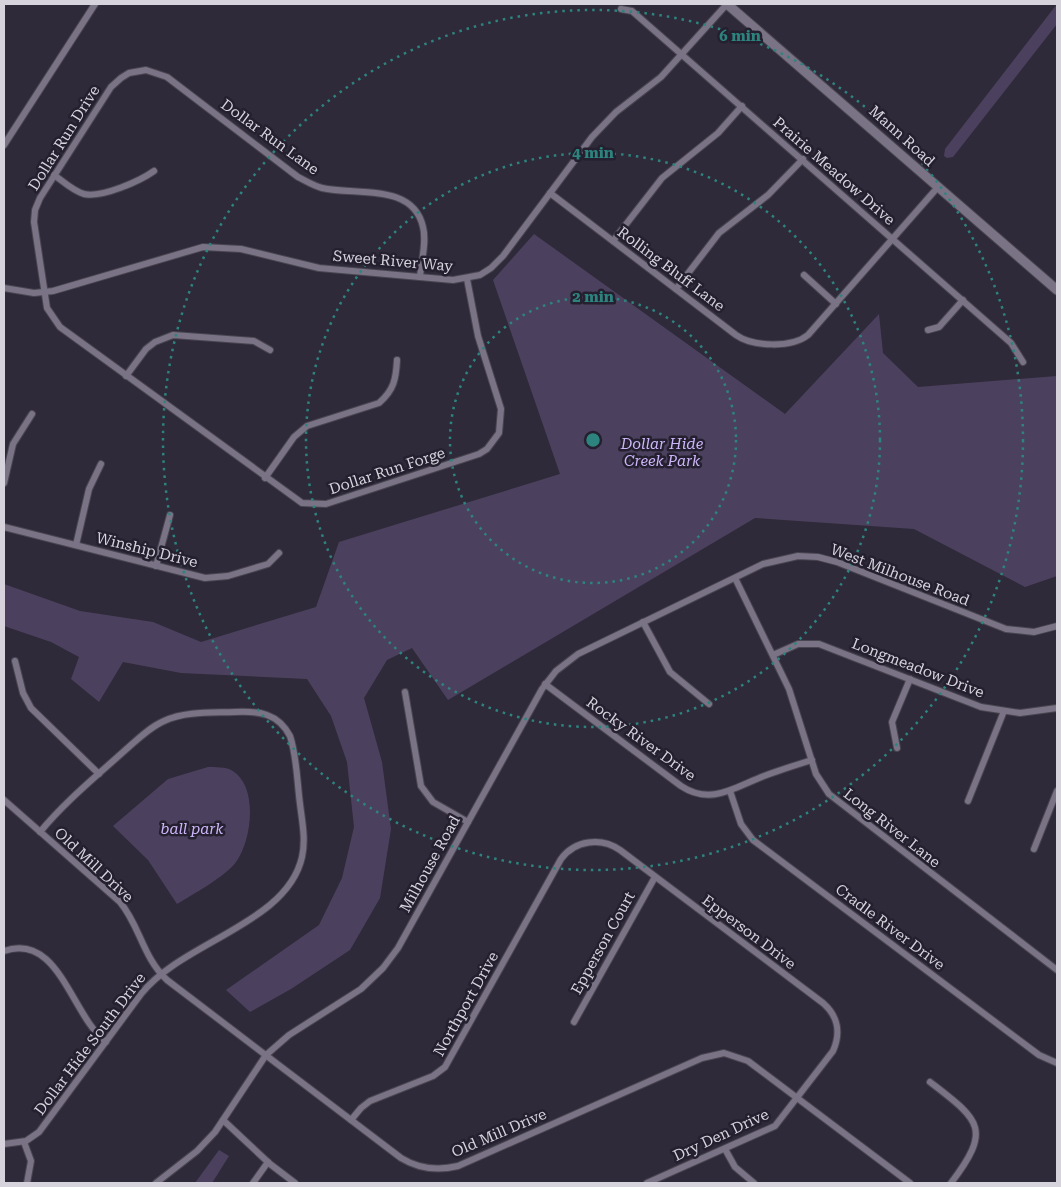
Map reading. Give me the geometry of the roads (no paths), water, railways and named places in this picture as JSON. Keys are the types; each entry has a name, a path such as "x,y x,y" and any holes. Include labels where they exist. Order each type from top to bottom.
{"main road":[{"name":"Mann Road","path":"727,4 1057,290"}],"street":[{"path":"4,146 95,4"},
{"name":"Sweet River Way","path":"4,288 14,291 53,291 203,247 241,248 318,268 467,279 491,268 605,122 661,77 727,4"},
{"name":"Prairie Meadow Drive","path":"621,9 632,11 803,159 1011,343 1023,362"},
{"name":"Dollar Run Drive","path":"44,292 34,216 40,198 111,87 120,78 137,70"},
{"name":"Dollar Run Lane","path":"137,70 148,70 167,76 298,177 312,185 333,190 393,196 404,201 414,209 423,227 420,277"},
{"path":"613,241 662,178 718,133 742,106"},
{"path":"676,289 719,233 768,195 803,159"},
{"path":"54,175 78,192 94,195 143,179 154,171"},
{"name":"Rolling Bluff Lane","path":"550,193 743,339 756,343 785,342 804,338 938,187"},
{"path":"804,275 836,304"},
{"name":"Dollar Run Forge","path":"44,292 47,308 60,327 265,478 302,503 326,504 479,454 487,449 499,433 501,409 478,336 467,279"},
{"path":"928,330 939,327 963,300"},
{"path":"126,376 146,349 155,342 174,335 254,341 270,350"},
{"path":"265,478 300,431 313,424 379,403 387,396 396,379 397,360"},
{"path":"4,483 13,444 32,414"},
{"path":"76,545 89,489 102,464"},
{"path":"156,566 170,515"},
{"name":"Winship Drive","path":"4,527 203,578 220,578 268,564 279,553"},
{"name":"West Milhouse Road","path":"735,578 777,560 798,556 818,557 837,562 1006,629 1034,632 1057,626"},
{"name":"Milhouse Road","path":"156,1183 197,1151 224,1120 266,1055 294,1031 361,989 383,968 398,948 545,684 572,658 735,578"},
{"name":"Long River Lane","path":"735,578 789,689 812,760 822,784 835,801 1056,967"},
{"path":"643,622 670,672 709,704"},
{"name":"Longmeadow Drive","path":"773,655 798,644 814,643 974,705 1004,712 1028,712 1057,708"},
{"path":"15,661 23,693 30,708 99,774 62,806 40,832"},
{"path":"897,748 892,722 910,679"},
{"name":"Rocky River Drive","path":"545,684 683,788 708,795 730,792 763,776 812,760"},
{"path":"405,692 421,786 435,804 468,822"},
{"name":"Dollar Hide South Drive","path":"24,1142 40,1132 146,988 160,974 273,903 290,885 297,873 302,857 304,840 292,744 285,728 275,718 255,711 176,717 152,728 99,774"},
{"path":"968,801 1004,712"},
{"path":"1034,849 1057,790"},
{"name":"Cradle River Drive","path":"730,792 741,824 750,837 1040,1055 1057,1063"},
{"name":"Old Mill Drive","path":"5,804 30,823 123,906 148,959 160,974 408,1162 421,1167 437,1169 458,1166 713,1054 730,1054 745,1060 910,1183"},
{"name":"Epperson Drive","path":"563,857 583,844 605,843 617,848 825,1004 832,1013 838,1032 836,1046 798,1099"},
{"name":"Northport Drive","path":"351,1120 370,1101 433,1076 445,1067 563,857"},
{"name":"Epperson Court","path":"574,1022 655,877"},
{"path":"4,951 26,948 39,952 50,961 90,1027 106,1042"},
{"path":"930,1082 965,1110 975,1129 976,1143 972,1154 951,1183"},
{"name":"Dry Den Drive","path":"647,1183 771,1128 782,1120 798,1099"},
{"path":"224,1120 268,1162 296,1183"},
{"path":"4,1144 24,1142 31,1162 31,1173 27,1183"},
{"path":"725,1149 735,1167 754,1183"},
{"path":"254,1183 268,1162"}],"park label":[{"name":"Dollar Hide Creek Park","path":"662,452"},
{"name":"ball park","path":"192,829"}]}
